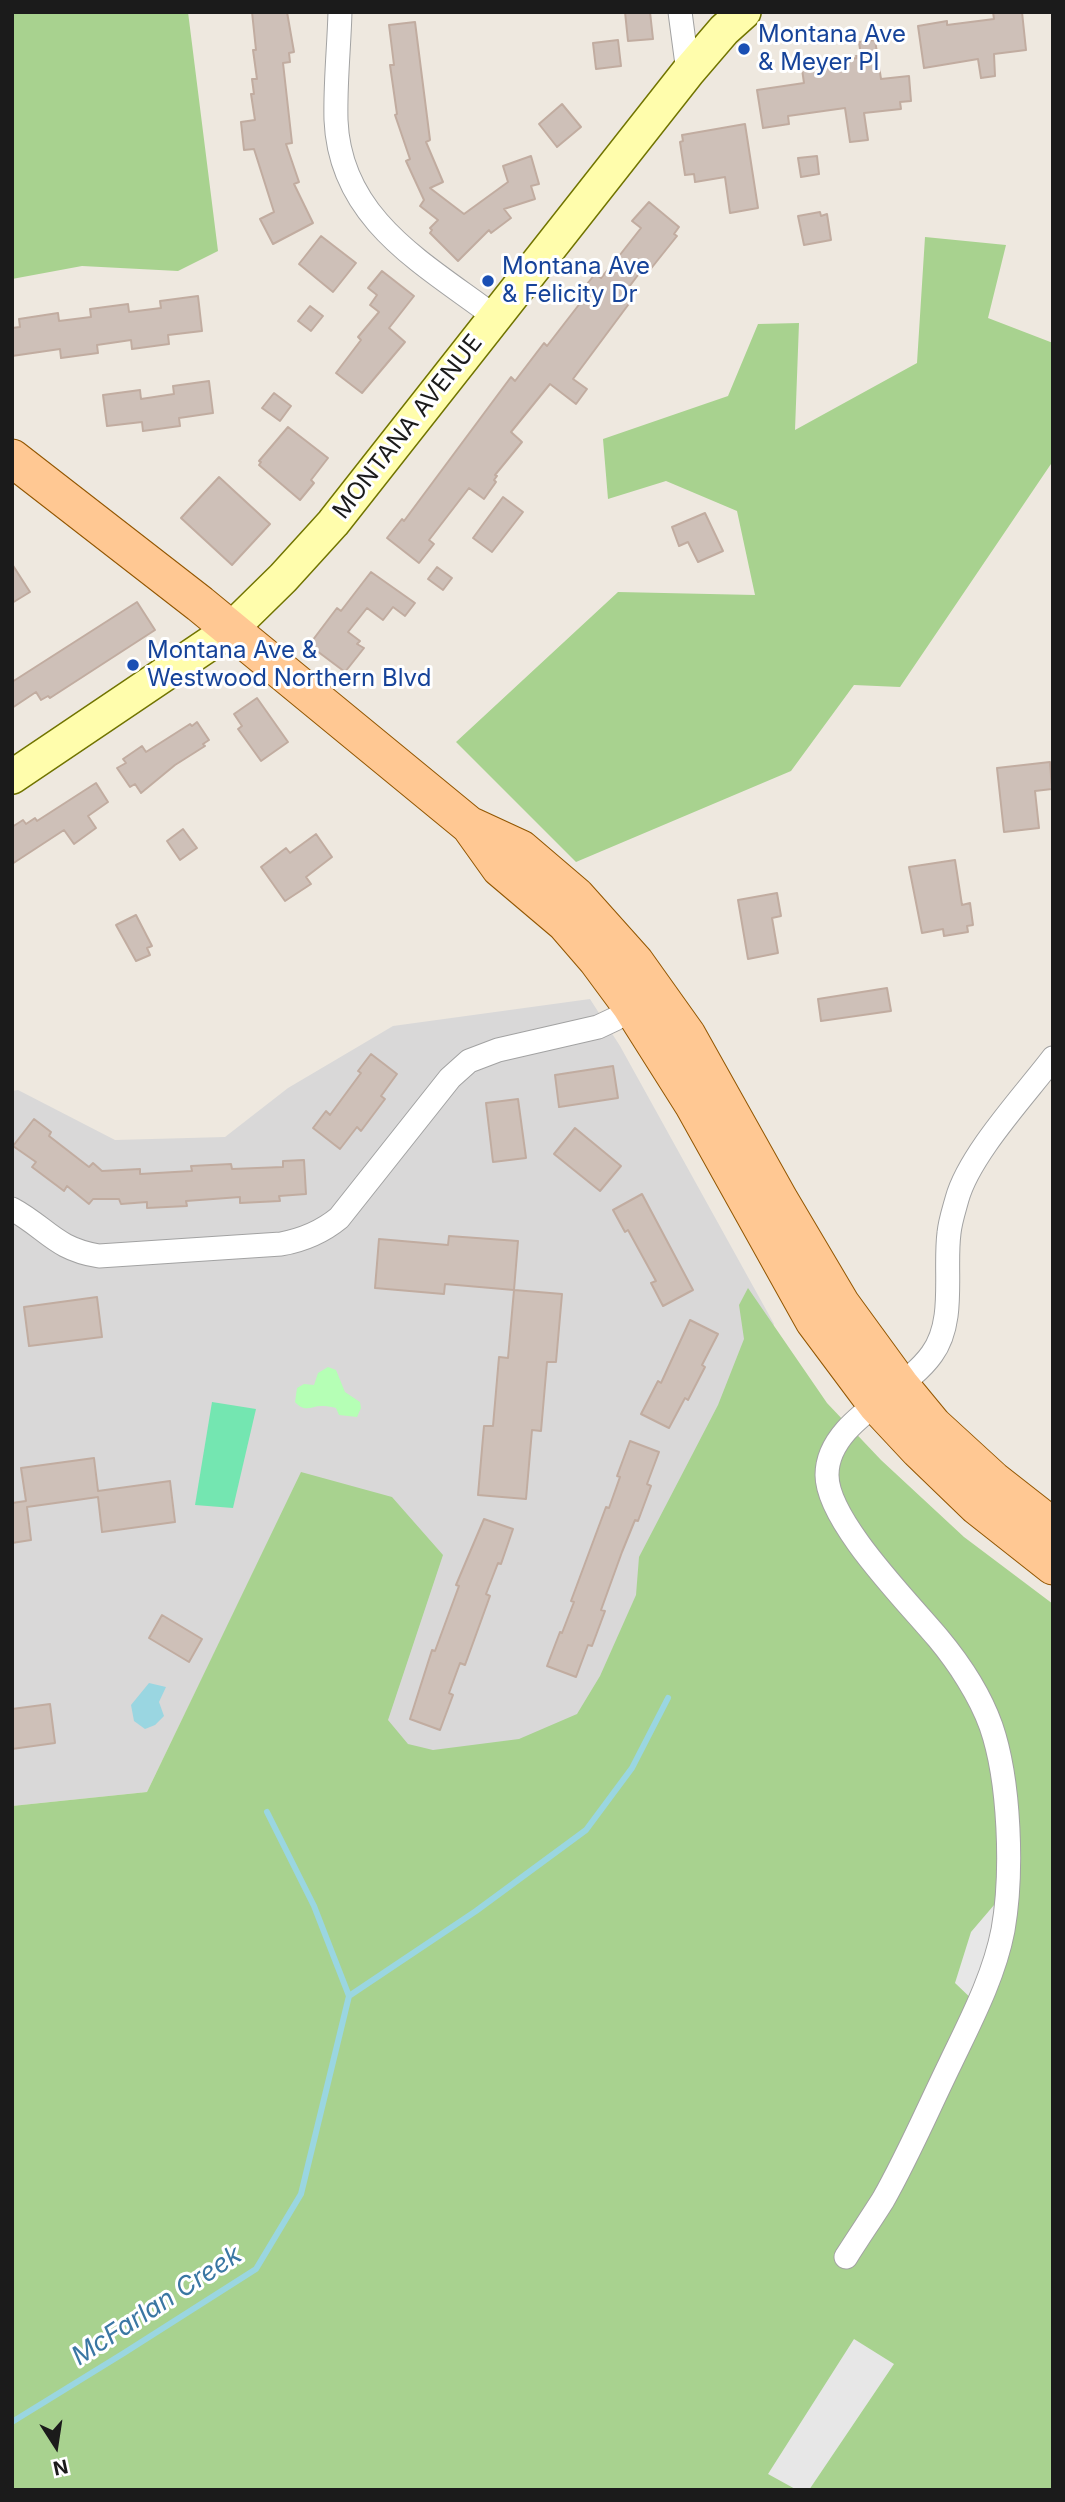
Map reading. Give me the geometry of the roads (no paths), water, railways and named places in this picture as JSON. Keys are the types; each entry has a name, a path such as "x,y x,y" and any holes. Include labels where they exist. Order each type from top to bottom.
{"main road":[{"path":"12,458 469,825 500,868 565,923 597,960 643,997 693,1104 814,1321 888,1395 943,1434 993,1480 1053,1527"},
{"path":"888,1395 919,1450 977,1506 1053,1566"}],"street":[{"path":"340,12 336,121 340,147 359,197 374,220 392,240 495,317"},
{"path":"680,12 688,72"},
{"name":"MONTANA AVENUE","path":"12,777 229,630 332,523 688,72 724,30 744,12"},
{"path":"12,1209 56,1242 83,1254 99,1256 281,1244 305,1238 339,1218 450,1077 470,1061 498,1050 598,1027 615,1019 643,997"},
{"path":"846,2258 883,2199 964,2035 991,1971 1003,1931 1006,1807 1001,1769 990,1724 957,1662 858,1543 833,1503 827,1475 833,1450 843,1434 933,1353 943,1330 949,1232 958,1195 974,1161 1053,1058"}],"water":[{"path":"149,1683 166,1687 159,1702 164,1716 155,1725 145,1729 134,1721 131,1705"}],"waterway":[{"path":"349,1996 476,1911 586,1830 632,1768 668,1698"},
{"path":"267,1812 314,1906 349,1996"},
{"name":"McFarlan Creek","path":"12,2422 256,2269 301,2194 349,1996"}],"place":[{"name":"Montana Ave & Meyer Pl","path":"744,49"},
{"name":"Montana Ave & Felicity Dr","path":"488,281"},
{"name":"Montana Ave & Westwood Northern Blvd","path":"133,665"}]}
